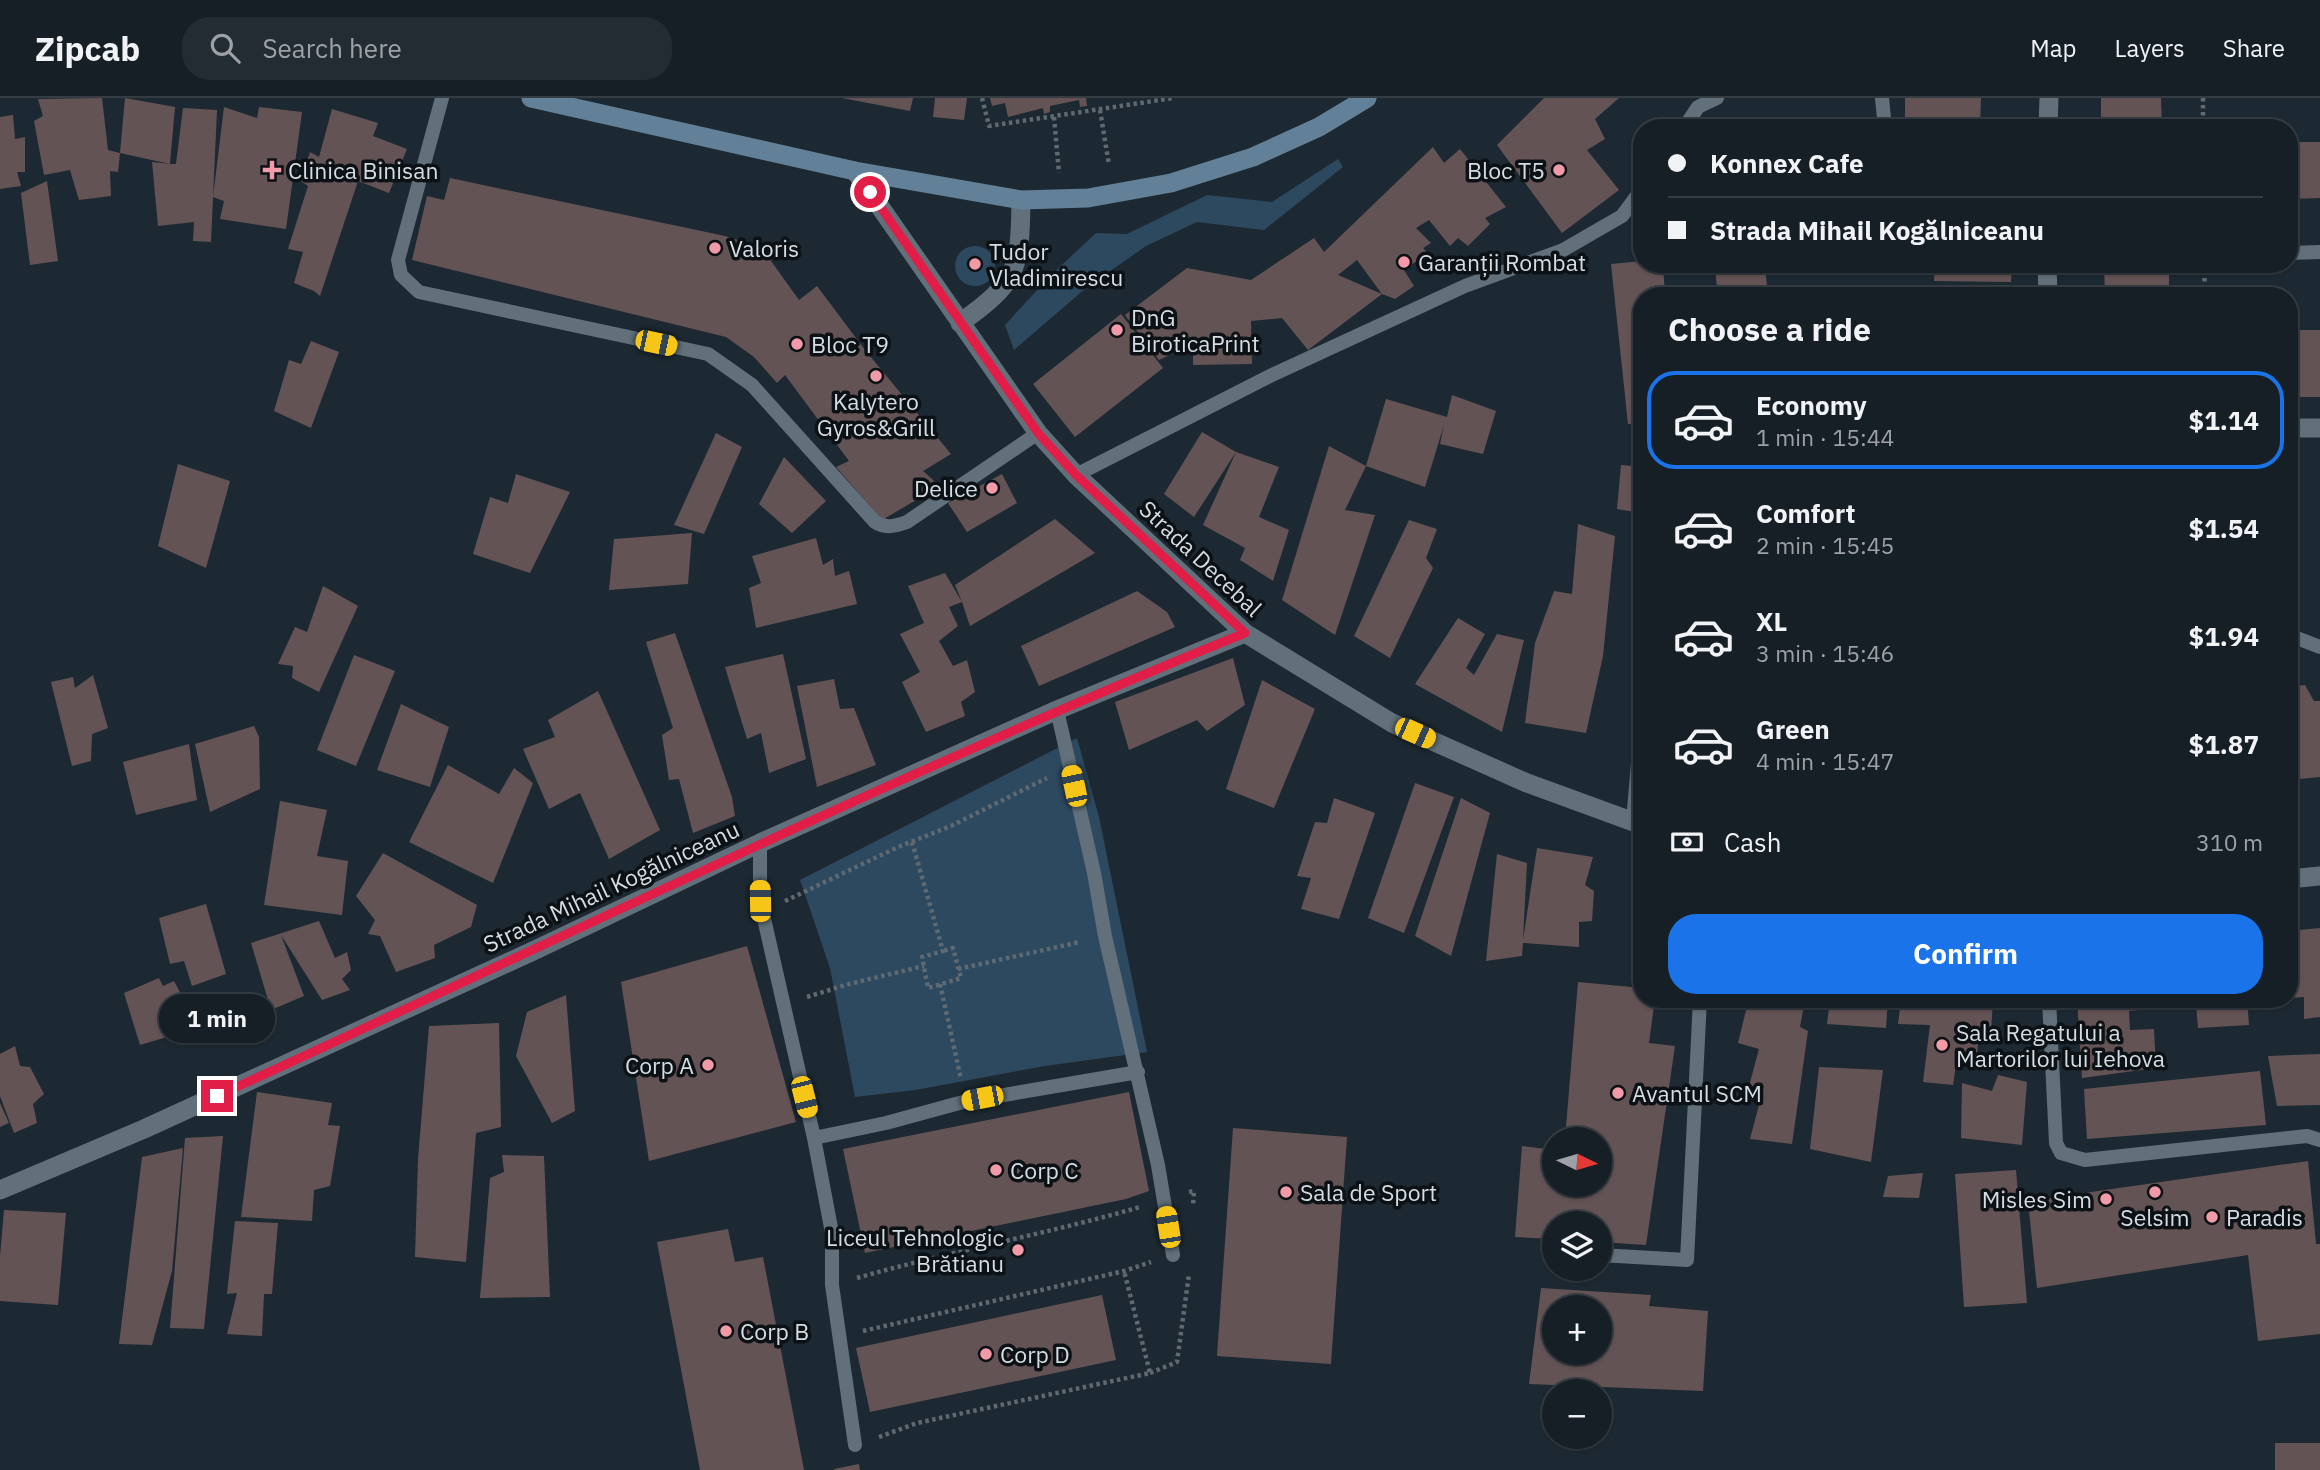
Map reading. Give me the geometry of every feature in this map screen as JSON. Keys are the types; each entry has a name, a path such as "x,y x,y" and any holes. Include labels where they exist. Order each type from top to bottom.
{"main road":[{"path":"531,98 576,103 855,171 1021,200 1088,198 1171,183 1253,157 1319,127 1367,98"}],"street":[{"path":"2049,98 2049,119"},
{"name":"Strada Decebal","path":"855,171 1038,433 1076,475 1245,633 1392,723 1527,783 1633,823"},
{"path":"960,323 991,301 1016,268 1021,200"},
{"path":"2298,428 2320,428"},
{"name":"Strada Mihail Kogălniceanu","path":"0,1189 144,1129 760,843 1057,710 1245,633"},
{"path":"2298,878 2320,876"}],"lane":[{"path":"442,98 398,260 401,275 419,292 708,354 752,385 875,522 885,526 907,522 1038,433"},
{"path":"1690,119 1698,107 1717,98"},
{"path":"1882,98 1885,119"},
{"path":"1076,475 1270,376 1465,286 1563,250 1622,216 1633,201"},
{"path":"2298,253 2320,253"},
{"path":"2298,638 2320,647"},
{"path":"1057,710 1105,936 1158,1165 1173,1255"},
{"path":"760,843 762,911 814,1138 832,1233 832,1285 855,1445"},
{"path":"1612,1256 1687,1259 1700,1008"},
{"path":"2049,1008 2056,1143 2062,1153 2085,1160 2307,1136 2320,1140"},
{"path":"814,1138 886,1123 963,1102 1138,1072"}],"path":[{"path":"982,98 989,125 1173,98"},
{"path":"2203,98 2203,119"},
{"path":"1100,110 1114,194"},
{"path":"1054,117 1061,198"},
{"path":"762,911 898,847 951,826 1070,765"},
{"path":"912,842 943,950"},
{"path":"958,969 1105,936"},
{"path":"953,948 961,978 929,988 924,966 922,957 953,948"},
{"path":"782,1004 924,966"},
{"path":"940,984 960,1072 963,1102"},
{"path":"832,1285 942,1255 1008,1242 1194,1191 1193,1215"},
{"path":"839,1336 1124,1271 1192,1250 1177,1362 1150,1373 917,1423 855,1445"},
{"path":"1124,1271 1150,1373"}],"shaded area":[{"path":"1338,159 1343,167 1264,230 1197,222 1146,246 1086,288 1014,350 1005,325 1050,276 1096,233 1127,234 1207,195 1272,202"},
{"path":"975,246 989,252 995,266 989,280 975,286 961,280 955,266 961,252"},
{"path":"1077,738 1099,817 1147,1052 1045,1066 915,1090 855,1097 830,968 800,880"}],"building":[{"path":"102,98 108,150 120,153 118,172 110,171 111,196 79,200 70,170 44,175 34,121 43,116 38,99"},
{"path":"125,98 175,107 170,164 120,153"},
{"path":"842,98 913,98 910,111"},
{"path":"935,98 967,98 964,120 933,117"},
{"path":"990,98 1086,98 1087,106 1080,107 1079,100 1050,106 1050,112 1044,114 1043,108 1008,117 1005,103 992,106"},
{"name":"Bloc T5","path":"1544,98 1619,98 1595,119 1605,139 1587,150 1619,190 1562,233 1497,145"},
{"path":"1905,98 1981,98 1980,119 1905,119"},
{"path":"2101,98 2161,98 2162,119 2101,119"},
{"path":"224,107 257,118 259,107 302,112 286,229 220,219 224,201 213,197"},
{"path":"183,108 217,110 211,242 193,241 194,222 158,226 152,162 176,164"},
{"path":"332,109 378,123 373,136 407,149 389,193 358,181 320,296 294,283 303,252 288,249 308,186 301,181 310,152 319,157"},
{"path":"13,115 15,139 25,137 25,172 17,172 21,186 0,189 0,117"},
{"path":"2298,142 2320,142 2320,198 2298,199"},
{"path":"1433,147 1444,163 1460,149 1506,207 1485,218 1490,224 1468,246 1458,238 1450,246 1429,220 1416,228 1431,243 1423,248 1428,253 1404,270 1414,286 1395,299 1382,294 1308,350 1282,318 1251,321 1252,364 1193,365 1193,344 1159,360 1125,315 1187,268 1251,280 1314,238 1324,252","holes":["1357,260 1382,294 1338,275"]},
{"name":"Bloc T9","path":"450,178 725,236 761,247 799,300 817,286 865,350 951,454 923,471 940,486 882,520 836,467 849,461 785,375 777,383 754,357 726,337 412,260 427,196 444,200"},
{"path":"47,181 58,261 30,265 21,193"},
{"path":"1633,262 1633,273 1664,273 1664,287 1633,287 1633,424 1628,424 1611,264"},
{"path":"1715,273 1766,273 1767,287 1717,287"},
{"path":"1934,273 2012,273 2011,282 1934,281"},
{"path":"2104,273 2169,273 2169,287 2105,287"},
{"path":"1121,314 1163,368 1075,437 1033,384"},
{"path":"2298,330 2320,330 2320,397 2298,397"},
{"path":"311,341 339,352 311,428 274,411 289,360 301,364"},
{"path":"1452,395 1496,411 1483,454 1440,444 1444,425 1425,487 1366,466 1386,399 1447,417"},
{"path":"1202,432 1236,452 1194,517 1164,494"},
{"path":"716,433 742,447 704,534 674,525"},
{"path":"1329,446 1366,466 1345,510 1375,515 1335,635 1282,600"},
{"path":"1236,452 1279,467 1259,517 1289,530 1273,581 1240,560 1245,548 1203,525"},
{"path":"784,457 826,501 792,533 759,504"},
{"path":"178,464 230,481 206,568 158,546"},
{"path":"1621,465 1633,466 1633,512 1617,509"},
{"path":"516,474 570,492 530,573 473,554 490,497 508,503"},
{"name":"Delice","path":"1002,474 1017,503 967,532 948,503"},
{"path":"1055,519 1095,553 970,626 955,585"},
{"path":"1409,520 1437,529 1426,558 1433,568 1390,658 1354,636"},
{"path":"1578,524 1615,536 1603,656 1586,733 1525,723 1535,643 1554,591 1572,594"},
{"path":"692,533 688,584 609,590 614,539"},
{"path":"816,538 823,565 833,559 835,576 849,571 857,604 756,628 749,588 761,583 752,556"},
{"path":"945,573 962,602 949,607 958,626 939,641 953,666 967,660 975,692 961,702 965,716 926,732 902,682 920,672 900,634 924,623 908,586"},
{"path":"323,586 358,606 319,692 292,678 293,666 278,664 295,627 307,632"},
{"path":"1137,591 1167,612 1175,627 1039,686 1021,646"},
{"path":"1458,618 1485,634 1466,668 1474,675 1497,634 1524,640 1502,732 1415,684"},
{"path":"675,633 732,797 735,816 693,833 679,779 669,780 662,735 673,728 646,642"},
{"path":"783,654 806,759 769,773 761,733 747,739 725,667"},
{"path":"354,655 395,671 356,766 317,750"},
{"path":"1233,658 1245,705 1207,731 1197,720 1129,750 1115,702"},
{"path":"93,675 108,728 92,734 91,761 72,766 51,682 73,677 75,688"},
{"path":"834,679 840,709 854,708 876,765 817,787 797,686"},
{"path":"1262,680 1315,709 1274,808 1226,789"},
{"path":"2305,685 2314,701 2320,701 2320,777 2298,779 2298,686"},
{"path":"598,691 660,830 609,859 580,793 549,809 523,749 555,737 548,720"},
{"path":"401,704 449,727 430,787 377,770"},
{"path":"254,726 259,737 260,789 210,812 195,744"},
{"path":"189,744 197,800 136,815 123,762"},
{"path":"448,765 499,794 514,768 533,783 493,883 409,842"},
{"path":"1415,783 1454,797 1404,933 1368,918"},
{"path":"1334,798 1375,813 1339,919 1301,909 1311,878 1297,876 1315,822 1327,823"},
{"path":"1461,798 1490,813 1451,956 1415,936"},
{"path":"280,801 327,810 317,856 348,861 342,915 264,905"},
{"path":"1537,848 1593,857 1585,885 1594,891 1592,921 1579,922 1579,947 1523,943 1522,956 1486,961 1497,854 1527,863 1523,940"},
{"path":"383,853 477,905 471,927 434,945 435,958 396,972 380,936 368,934 375,920 356,896"},
{"path":"206,904 226,974 192,986 184,961 170,964 159,918"},
{"path":"319,921 335,958 347,952 351,970 342,979 350,990 322,1000 281,935 304,996 271,1010 251,943"},
{"path":"2320,928 2320,1017 2304,1019 2304,997 2298,997 2298,930"},
{"name":"Corp A","path":"747,946 796,1122 649,1161 621,982"},
{"path":"159,978 163,986 174,981 182,996 168,1000 180,1033 140,1045 124,993"},
{"name":"Avantul SCM","path":"1578,982 1633,987 1633,1008 1654,1008 1649,1043 1675,1046 1646,1245 1612,1243 1612,1211 1542,1211 1542,1238 1515,1237 1522,1146 1542,1148 1542,1197 1612,1197 1612,1127 1566,1127"},
{"path":"566,995 575,1111 552,1123 516,1056 527,1012"},
{"path":"1747,1008 1803,1008 1800,1027 1808,1031 1792,1144 1750,1139 1764,1086 1749,1086 1759,1049 1738,1043"},
{"path":"1829,1008 1887,1008 1886,1028 1827,1024"},
{"name":"Sala Regatului a Martorilor lui Iehova","path":"1900,1008 1992,1008 1991,1033 1979,1031 1976,1066 1956,1065 1953,1085 1923,1082 1930,1025 1898,1024"},
{"path":"2078,1008 2158,1008 2129,1011 2130,1030 2154,1029 2156,1068 2082,1078"},
{"path":"2196,1008 2248,1008 2249,1025 2198,1028"},
{"path":"499,1023 501,1127 476,1133 466,1262 415,1257 418,1159 429,1026"},
{"path":"15,1046 20,1066 30,1067 44,1094 33,1104 37,1123 14,1133 0,1096 0,1054"},
{"path":"2320,1054 2320,1105 2277,1106 2268,1056"},
{"path":"1819,1067 1883,1070 1871,1162 1810,1149"},
{"path":"2260,1071 2266,1125 2087,1139 2084,1089"},
{"path":"1998,1075 2027,1082 2022,1145 1961,1138 1962,1083 1992,1091"},
{"path":"257,1092 332,1103 328,1125 340,1126 330,1186 314,1190 312,1221 241,1217"},
{"name":"Corp C","path":"1129,1092 1149,1191 1126,1199 865,1253 843,1149"},
{"path":"0,1103 9,1123 0,1127"},
{"name":"Sala de Sport","path":"1233,1128 1347,1137 1331,1364 1217,1356"},
{"path":"223,1136 204,1329 170,1328 185,1138"},
{"path":"183,1148 172,1271 152,1345 119,1344 142,1157"},
{"path":"502,1155 544,1156 550,1297 480,1298 490,1178 504,1172"},
{"path":"2308,1161 2316,1244 2320,1244 2320,1334 2258,1341 2248,1255 2037,1288 2028,1201"},
{"path":"2016,1170 2027,1303 1964,1307 1955,1174"},
{"path":"1923,1173 1919,1198 1883,1197 1888,1176"},
{"path":"4,1210 66,1213 58,1305 0,1301"},
{"path":"235,1221 278,1223 272,1294 264,1294 262,1336 227,1334 237,1293 227,1294"},
{"name":"Corp B","path":"728,1229 735,1262 763,1257 804,1470 700,1470 657,1242"},
{"path":"1541,1288 1651,1295 1649,1306 1708,1311 1703,1391 1612,1387 1612,1379 1542,1379 1542,1385 1529,1384"},
{"name":"Corp D","path":"1102,1295 1116,1360 870,1412 856,1348"},
{"path":"2275,1443 2320,1443 2320,1470 2275,1470"},
{"path":"859,1464 860,1470 834,1470 834,1469"}],"place":[{"name":"Clinica Binisan","path":"272,170"},
{"name":"Bloc T5","path":"1559,170"},
{"name":"Valoris","path":"715,248"},
{"name":"Garanții Rombat","path":"1404,262"},
{"name":"Tudor Vladimirescu","path":"975,264"},
{"name":"DnG BiroticaPrint","path":"1117,330"},
{"name":"Bloc T9","path":"797,344"},
{"name":"Kalytero Gyros&Grill","path":"876,376"},
{"name":"Delice","path":"992,488"},
{"name":"Sala Regatului a Martorilor lui Iehova","path":"1942,1045"},
{"name":"Corp A","path":"708,1065"},
{"name":"Avantul SCM","path":"1618,1093"},
{"name":"Corp C","path":"996,1170"},
{"name":"Sala de Sport","path":"1286,1192"},
{"name":"Selsim","path":"2155,1192"},
{"name":"Misles Sim","path":"2106,1199"},
{"name":"Paradis","path":"2212,1217"},
{"name":"Liceul Tehnologic Brătianu","path":"1018,1250"},
{"name":"Corp B","path":"726,1331"},
{"name":"Corp D","path":"986,1354"}],"route":[{"path":"217,1096 555,941 784,832 1057,710 1245,633 1076,475 1038,433 870,192"}]}
